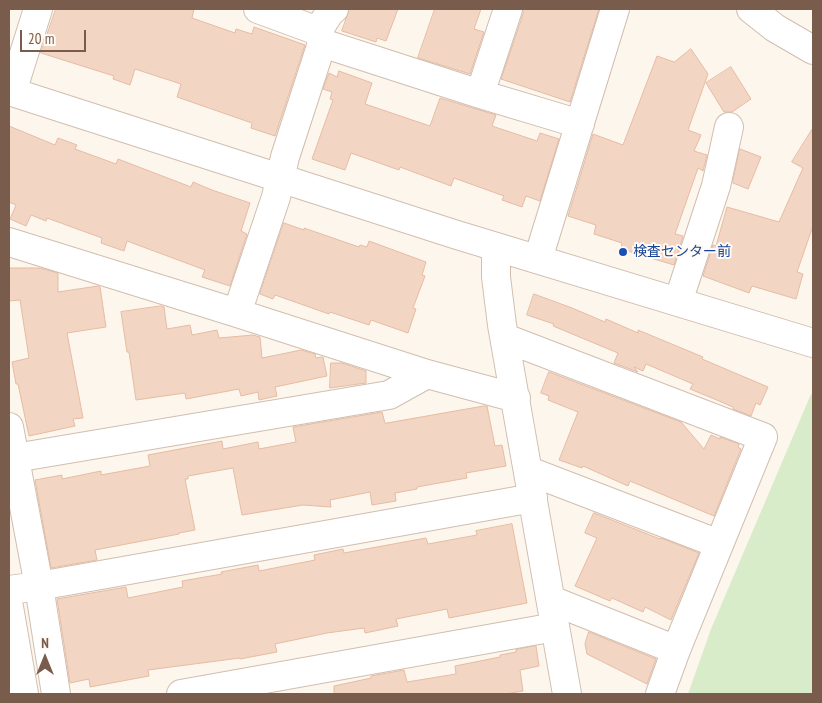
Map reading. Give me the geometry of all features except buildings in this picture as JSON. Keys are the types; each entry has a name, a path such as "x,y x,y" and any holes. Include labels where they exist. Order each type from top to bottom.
{"street":[{"path":"38,9 10,92 496,247 678,302 810,335"},
{"path":"258,9 320,37 480,94 580,124"},
{"path":"237,313 276,197 286,154 320,37 330,12 334,9"},
{"path":"480,94 508,9"},
{"path":"538,259 615,9"},
{"path":"751,9 776,28 813,50"},
{"path":"678,302 716,186 729,127"},
{"path":"9,242 427,374 516,398"},
{"path":"496,247 496,277 505,338 567,694"},
{"path":"505,338 763,437 676,650 660,694"},
{"path":"12,458 389,395 427,374"},
{"path":"9,427 12,458 39,586 56,694"},
{"path":"529,471 719,544"},
{"path":"9,590 533,498"},
{"path":"551,600 676,650"},
{"path":"9,607 24,694"},
{"path":"181,694 555,627"}],"green space":[{"path":"811,394 813,396 813,694 688,694 711,629"}],"place":[{"name":"検査センター前","path":"623,252"}]}
